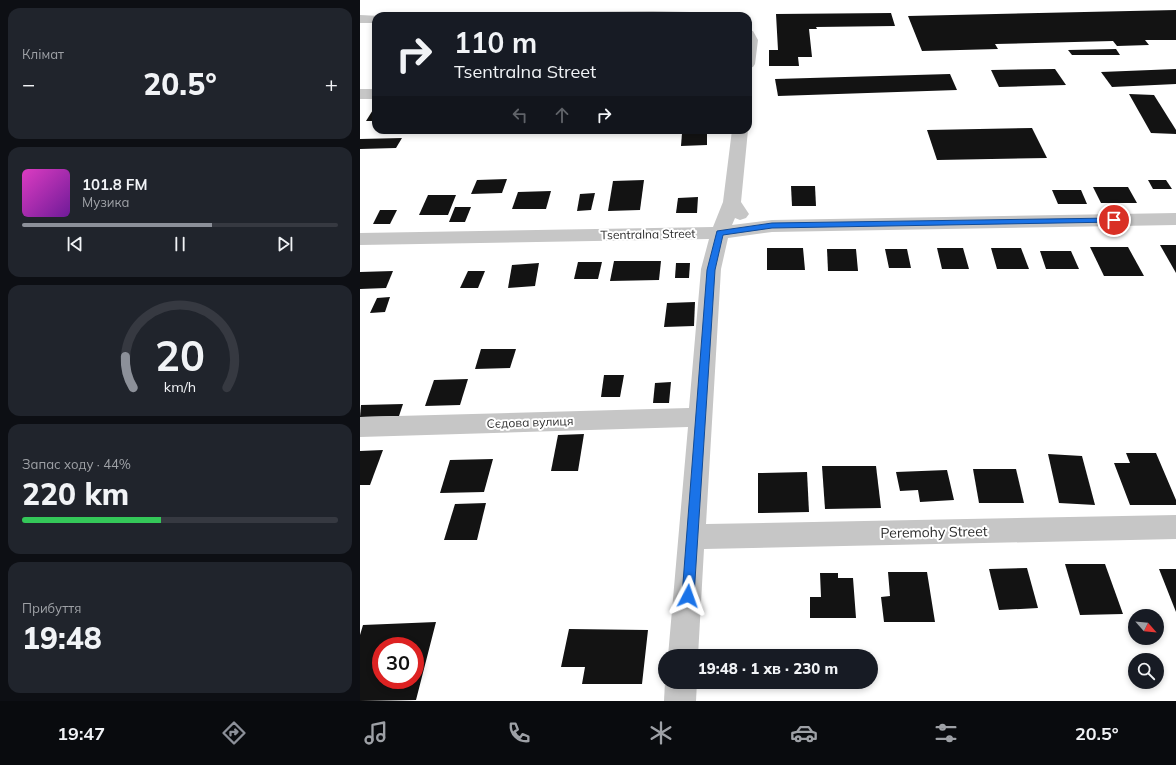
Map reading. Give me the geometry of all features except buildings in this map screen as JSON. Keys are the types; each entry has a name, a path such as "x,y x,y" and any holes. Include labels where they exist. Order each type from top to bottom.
{"street":[{"path":"360,19 372,19"},
{"path":"360,94 372,94"},
{"path":"684,649 711,270 720,233 732,202 740,134"},
{"path":"732,202 742,218 772,226"},
{"name":"Tsentralna Street","path":"360,240 720,233 772,226 1176,219"},
{"name":"Сєдова вулиця","path":"360,427 700,417"},
{"name":"Peremohy Street","path":"692,537 1176,527"},
{"path":"680,701 681,689"}],"route":[{"path":"688,596 711,270 720,233 772,226 1114,220"}]}
